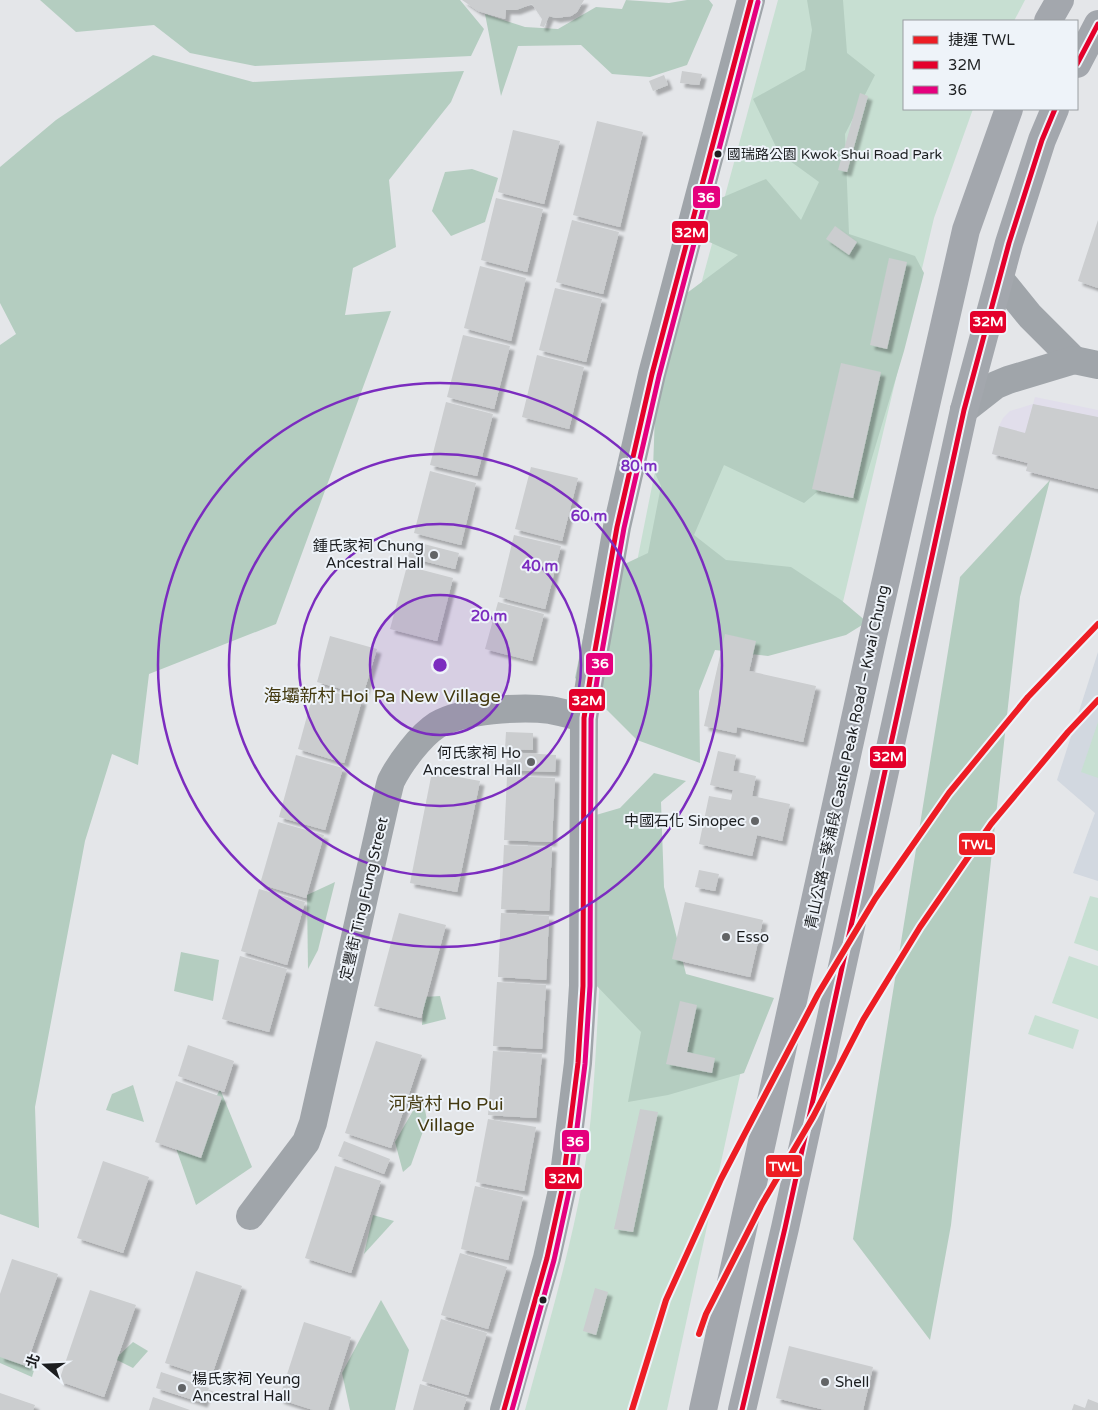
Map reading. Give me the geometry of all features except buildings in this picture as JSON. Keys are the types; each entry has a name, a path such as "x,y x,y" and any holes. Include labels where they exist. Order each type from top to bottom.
{"main road":[{"path":"1049,20 1060,0"},
{"path":"1078,62 1098,24"},
{"name":"青山公路－葵涌段 Castle Peak Road – Kwai Chung","path":"703,1410 873,637 964,239 1009,110"},
{"path":"742,1410 785,1228 964,410 1009,242 1039,150 1055,110"}],"street":[{"path":"504,1410 547,1258 562,1190 578,1062 583,986 584,718 617,527 677,277 751,0"},
{"path":"1000,279 1030,316 1086,362"},
{"path":"964,410 996,384 1086,362"},
{"name":"定豐街 Ting Fung Street","path":"250,1216 306,1142 313,1123 386,800 392,781 403,763 416,745 437,725 465,714 505,709 548,710 584,718"}],"shaded area":[{"path":"1035,397 1098,410 1098,489 1026,471 1028,463 992,454 1003,418 1010,411 1033,404"},
{"path":"1098,652 1098,881 1073,873 1095,813 1057,780"}],"green space":[{"path":"40,0 460,0 484,29 471,56 255,66 190,53 154,25 76,32"},
{"path":"626,0 669,3 687,0 709,0 713,5 687,65 650,77 612,74 581,45 518,46 501,96 485,14 525,27 558,29 596,7 622,9"},
{"name":"國瑞路公園 Kwok Shui Road Park","path":"778,0 1025,0 1015,20 903,20 903,110 973,110 934,218 837,627 628,607 657,461 703,277"},
{"name":"國瑞路公園 Kwok Shui Road Park","path":"807,0 843,0 847,53 875,75 845,134 849,234 915,256 924,273 904,351 859,501 829,482 804,503 724,465 694,535 726,560 791,567 841,600 867,622 846,635 768,656 715,650 699,691 700,763 637,740 575,678 595,578 648,553 661,486 653,469 655,413 687,293 738,255 696,236 702,206 766,179 801,220 819,182 779,153 753,99 805,70 812,30"},
{"path":"153,55 253,82 464,71 451,102 389,180 396,247 353,268 345,315 391,311 276,624 149,674 138,765 112,754 85,841 35,1107 39,1228 0,1214 0,345 16,334 0,303 0,167 56,120"},
{"path":"472,169 498,178 485,222 451,236 432,211 445,172"},
{"path":"1050,480 1020,597 951,1225 930,1340 853,1239 960,577"},
{"path":"1098,722 1098,778 1081,772"},
{"path":"654,773 686,781 661,802 664,887 686,974 774,998 744,1073 668,1095 628,1102 641,1032 593,982 596,815 620,808"},
{"path":"335,882 318,950 308,969 307,895"},
{"path":"1090,896 1098,898 1098,951 1074,943"},
{"path":"181,952 219,960 213,1001 174,991"},
{"path":"1069,956 1098,966 1098,1019 1052,1003"},
{"path":"600,975 752,1020 667,1410 525,1410 564,1266 583,1179 592,1103"},
{"path":"440,996 446,1019 422,1025 424,997"},
{"path":"1035,1015 1079,1030 1073,1049 1028,1034"},
{"path":"133,1085 144,1122 106,1110 112,1094"},
{"path":"220,1089 252,1167 196,1205 171,1134 200,1131"},
{"path":"422,1095 427,1120 411,1165 403,1172 395,1142"},
{"path":"373,1215 394,1221 364,1254"},
{"path":"381,1300 409,1350 395,1410 350,1410 342,1373"},
{"path":"133,1342 148,1351 133,1368 115,1359"},
{"path":"0,1347 37,1360 32,1377 0,1363"}],"metro line":[{"name":"TWL","path":"632,1410 666,1300 721,1179 818,994 875,899 949,793 1028,697 1098,624"},
{"name":"TWL","path":"699,1334 706,1314 762,1204 813,1117 863,1020 920,927 991,824 1068,732 1098,700"}],"transit line":[{"name":"32M","path":"504,1410 547,1258 562,1190 578,1063 583,986 584,718 591,673 617,527 652,374 751,0"},
{"name":"36","path":"512,1410 554,1260 569,1192 585,1064 590,986 591,719 598,674 624,528 659,376 758,2"},
{"name":"32M","path":"1078,62 1098,24"},
{"name":"32M","path":"742,1410 785,1228 964,410 1009,243 1042,140 1055,110"}],"place":[{"name":"國瑞路公園 Kwok Shui Road Park","path":"718,154"},
{"name":"鍾氏家祠 Chung Ancestral Hall","path":"434,555"},
{"name":"何氏家祠 Ho Ancestral Hall","path":"531,762"},
{"name":"中國石化 Sinopec","path":"755,821"},
{"name":"Esso","path":"726,937"},
{"name":"Shell","path":"825,1382"},
{"name":"楊氏家祠 Yeung Ancestral Hall","path":"182,1388"}],"district":[{"name":"海壩新村 Hoi Pa New Village","path":"382,696"},
{"name":"河背村 Ho Pui Village","path":"446,1114"}]}
